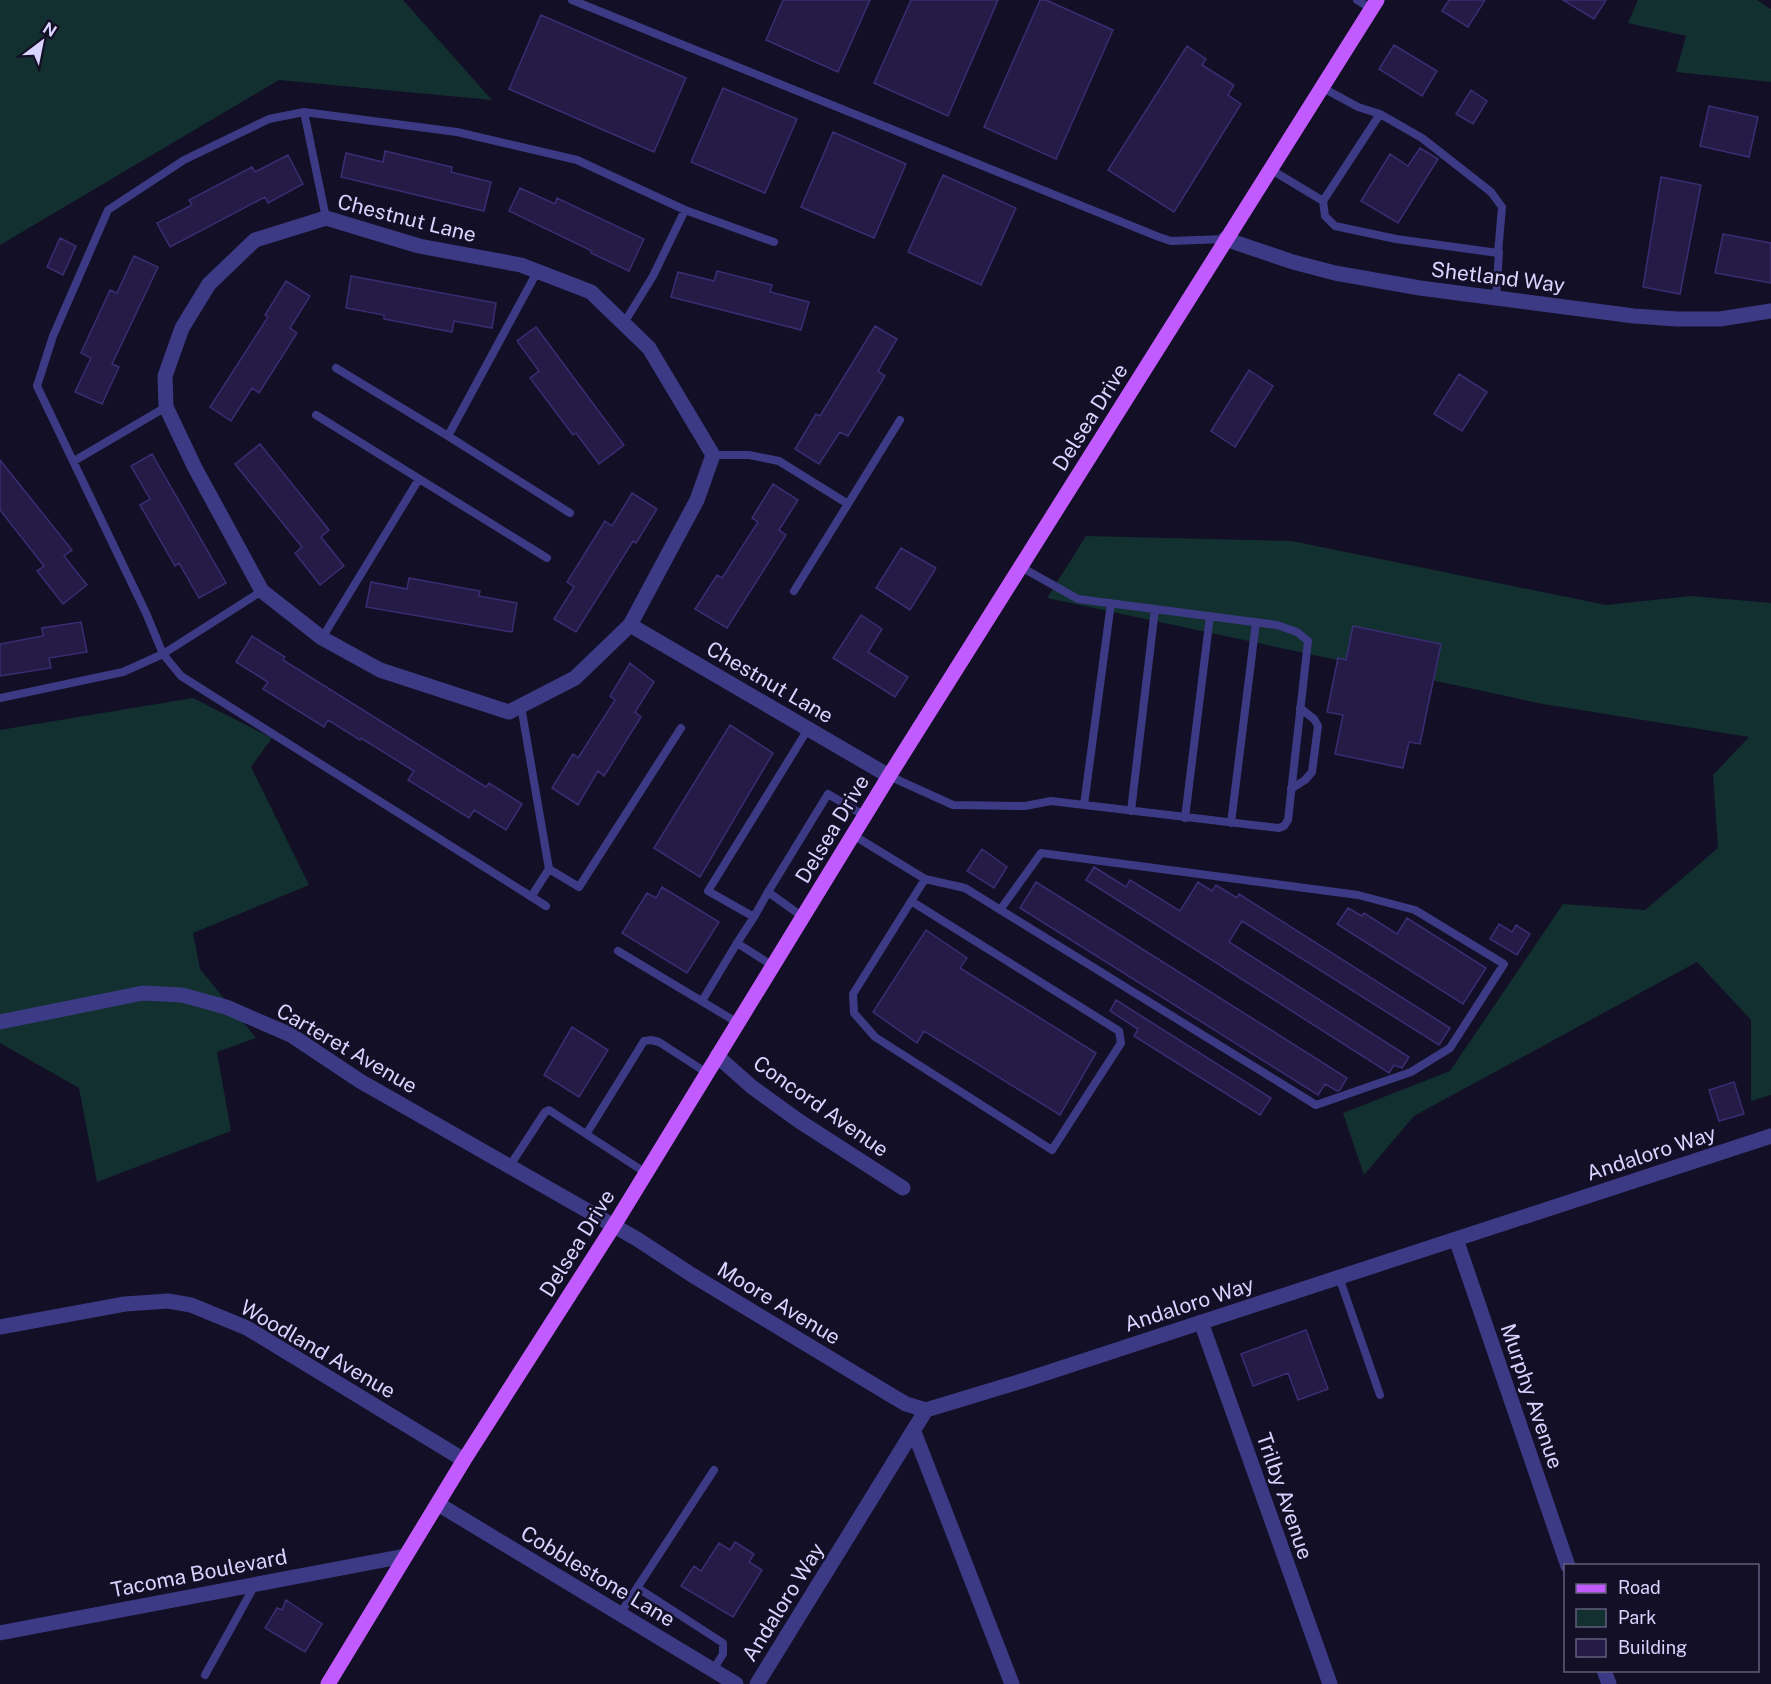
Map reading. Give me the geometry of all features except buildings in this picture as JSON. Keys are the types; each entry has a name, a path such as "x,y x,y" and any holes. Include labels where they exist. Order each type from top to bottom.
{"main road":[{"name":"Delsea Drive","path":"328,1684 464,1461 613,1227 889,776 1022,567 1225,239 1375,5"}],"street":[{"name":"Chestnut Lane","path":"326,218 419,246 521,266 537,272 591,292 649,348 713,455 697,501 630,625 574,678 509,712 380,669 322,638 262,591 195,468 166,407 165,376 182,328 209,284 255,240 326,218"},
{"name":"Shetland Way","path":"1225,239 1293,262 1335,273 1420,288 1634,316 1698,320 1741,317 1771,311"},
{"name":"Chestnut Lane","path":"630,625 889,776"},
{"name":"Carteret Avenue","path":"0,1022 143,993 182,995 226,1007 291,1035 360,1081 613,1227"},
{"name":"Concord Avenue","path":"717,1056 752,1088 903,1188"},
{"name":"Andaloro Way","path":"757,1684 926,1410 1771,1136"},
{"name":"Moore Avenue","path":"613,1227 637,1239 888,1394 906,1404 926,1410"},
{"name":"Murphy Avenue","path":"1456,1239 1567,1564"},
{"name":"Woodland Avenue","path":"0,1327 125,1304 168,1301 191,1305 247,1328 464,1461"},
{"name":"Trilby Avenue","path":"1202,1322 1330,1684"},
{"path":"914,1432 1012,1684"},
{"name":"Cobblestone Lane","path":"438,1504 736,1684"},
{"name":"Tacoma Boulevard","path":"0,1633 405,1556"}],"lane":[{"path":"572,0 1159,237 1171,241 1225,239"},
{"path":"1357,0 1375,5"},
{"path":"1323,88 1358,107 1380,114 1422,138 1491,192 1502,207 1496,298"},
{"path":"304,112 326,218"},
{"path":"546,906 181,676 162,654 146,613 37,386 53,336 108,210 184,160 268,119 304,112 457,132 578,160 685,210 774,242"},
{"path":"1380,114 1323,201 1325,216 1335,226 1396,239 1499,252"},
{"path":"1270,169 1323,201"},
{"path":"624,323 653,276 685,210"},
{"path":"448,436 537,272"},
{"path":"336,368 570,513"},
{"path":"74,461 166,407"},
{"path":"316,415 547,558"},
{"path":"794,591 900,420"},
{"path":"713,455 749,455 779,460 848,504"},
{"path":"322,638 419,479"},
{"path":"889,776 953,805 1026,806 1052,801 1279,828 1284,826 1288,820 1308,641 1298,632 1277,625 1078,599 1022,567"},
{"path":"0,698 123,672 162,654 262,591"},
{"path":"1084,805 1111,603"},
{"path":"1131,811 1155,609"},
{"path":"1185,818 1210,616"},
{"path":"1231,823 1256,622"},
{"path":"521,706 549,869 531,897"},
{"path":"1291,789 1305,780 1312,772 1318,726 1314,719 1300,708"},
{"path":"549,869 579,887 681,728"},
{"path":"753,918 708,891 808,729"},
{"path":"702,1002 828,794 865,816"},
{"path":"853,835 924,879 965,888 1000,910 1316,1105 1411,1072 1450,1048 1504,964 1415,910 1358,895 1041,853 1000,910"},
{"path":"911,901 1119,1031 1121,1043 1052,1150 875,1037 854,1013 853,994 924,879"},
{"path":"768,892 803,917"},
{"path":"737,943 773,966"},
{"path":"618,951 738,1023"},
{"path":"587,1133 644,1041 659,1042 707,1073"},
{"path":"509,1167 545,1112 549,1110 646,1173"},
{"path":"1339,1277 1380,1395"},
{"path":"620,1614 714,1470"},
{"path":"205,1675 256,1583"},
{"path":"638,1588 723,1643 723,1654 713,1670"}],"green space":[{"path":"0,0 403,0 492,100 279,80 0,245"},
{"path":"1638,0 1757,0 1771,9 1771,82 1676,72 1686,36 1628,23"},
{"path":"1086,536 1292,541 1606,605 1691,596 1771,603 1771,1095 1751,1101 1751,1020 1697,962 1414,1116 1364,1175 1343,1113 1450,1071 1563,904 1645,910 1718,848 1713,775 1749,737 1543,704 1047,598"},
{"path":"193,698 272,738 251,767 309,885 193,933 200,969 256,1038 217,1052 231,1131 97,1182 79,1088 0,1043 0,730"}]}
